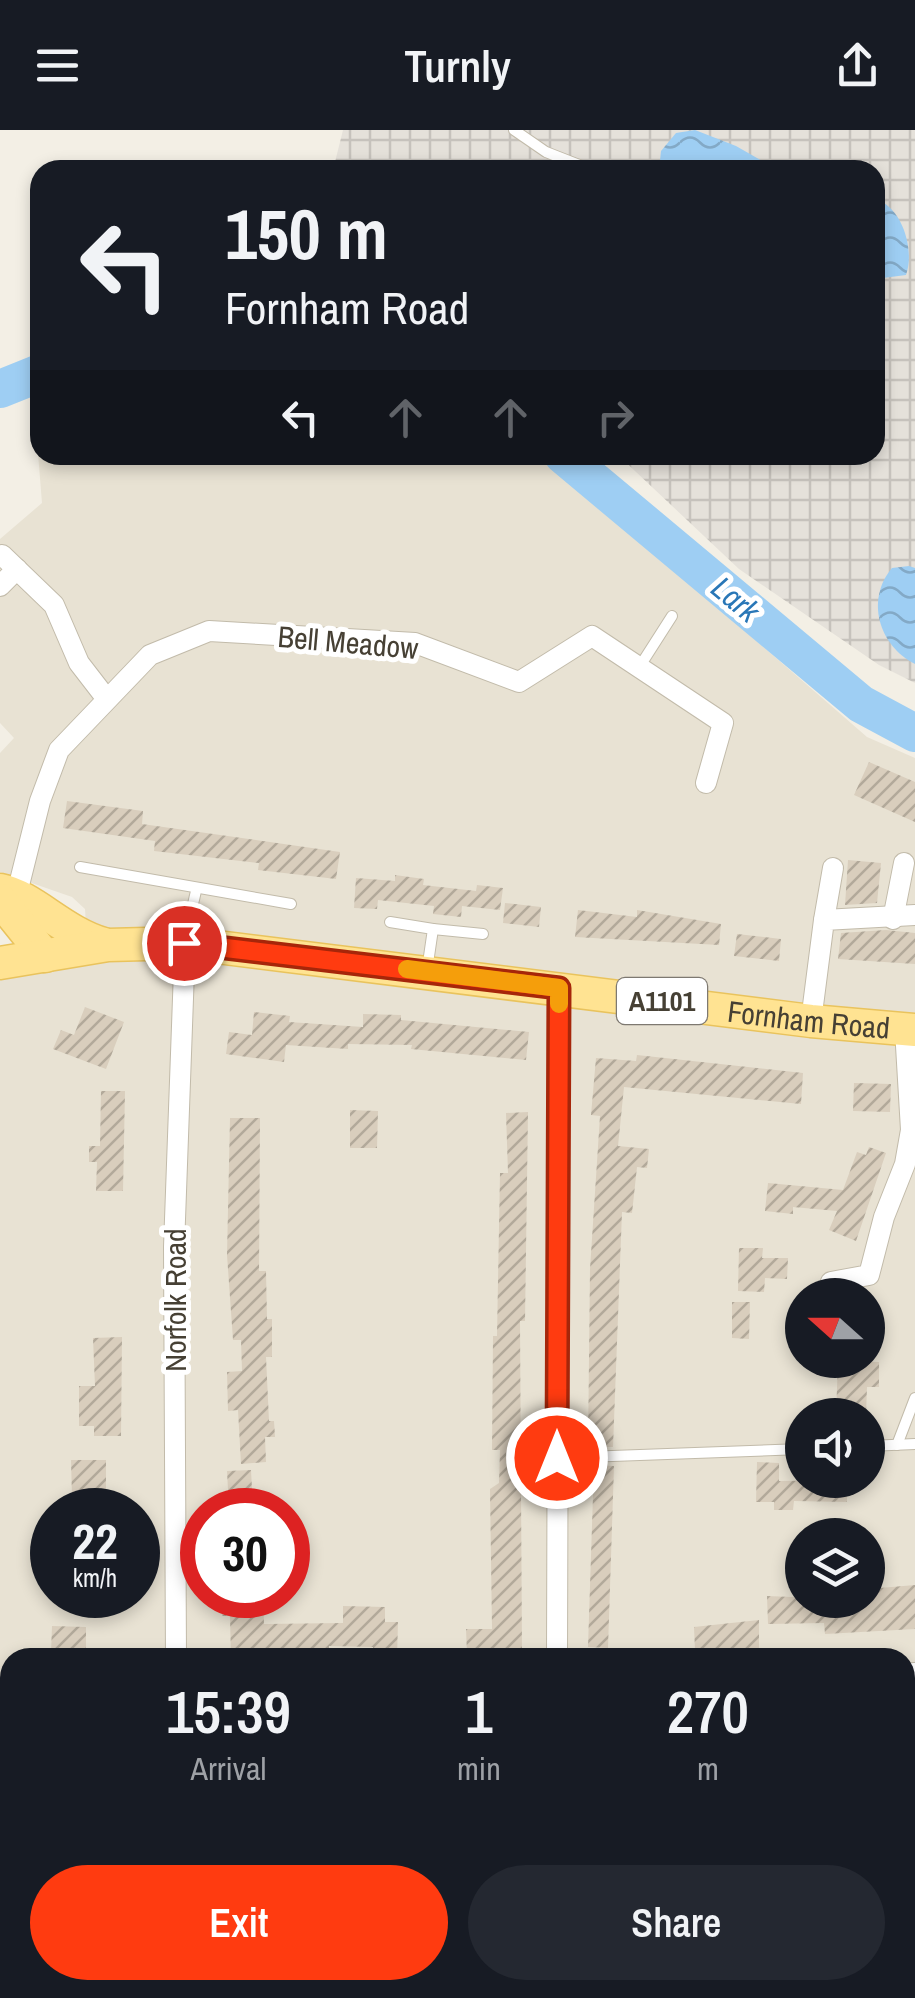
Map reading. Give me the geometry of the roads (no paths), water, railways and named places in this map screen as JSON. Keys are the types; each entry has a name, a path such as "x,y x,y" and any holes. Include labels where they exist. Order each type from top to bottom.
{"main road":[{"name":"Fornham Road","path":"5,894 56,924 108,945"},
{"path":"5,894 46,956"},
{"name":"Fornham Road","path":"0,963 108,945 184,943 810,1021 910,1029"}],"street":[{"path":"0,586 10,562 54,605 79,663 106,698"},
{"name":"Bell Meadow","path":"5,894 59,750 150,655 209,631 415,643 519,682 592,636 723,723 706,783"},
{"path":"893,919 904,863"},
{"path":"810,1021 833,868"},
{"path":"824,920 915,915"},
{"name":"Norfolk Road","path":"176,1648 174,1247 184,943"},
{"path":"557,1648 559,988"},
{"path":"853,1278 869,1275 884,1217 905,1164 911,1130 910,1029"}],"lane":[{"path":"514,130 546,152 566,160"},
{"path":"640,666 672,616"},
{"path":"80,867 196,891 291,904"},
{"path":"184,943 196,891"},
{"path":"390,922 483,934"},
{"path":"427,972 433,929"},
{"path":"897,1445 915,1398"},
{"path":"885,1445 915,1444"},
{"path":"557,1458 785,1450"}],"water":[{"path":"695,130 760,160 660,160 661,151 676,133"},
{"path":"885,204 899,220 908,243 906,275 885,278"},
{"path":"892,568 915,568 915,664 892,646 878,608 879,594"}],"waterway":[{"name":"Lark","path":"0,389 30,377"},
{"name":"Lark","path":"575,465 861,704 915,733"}]}
